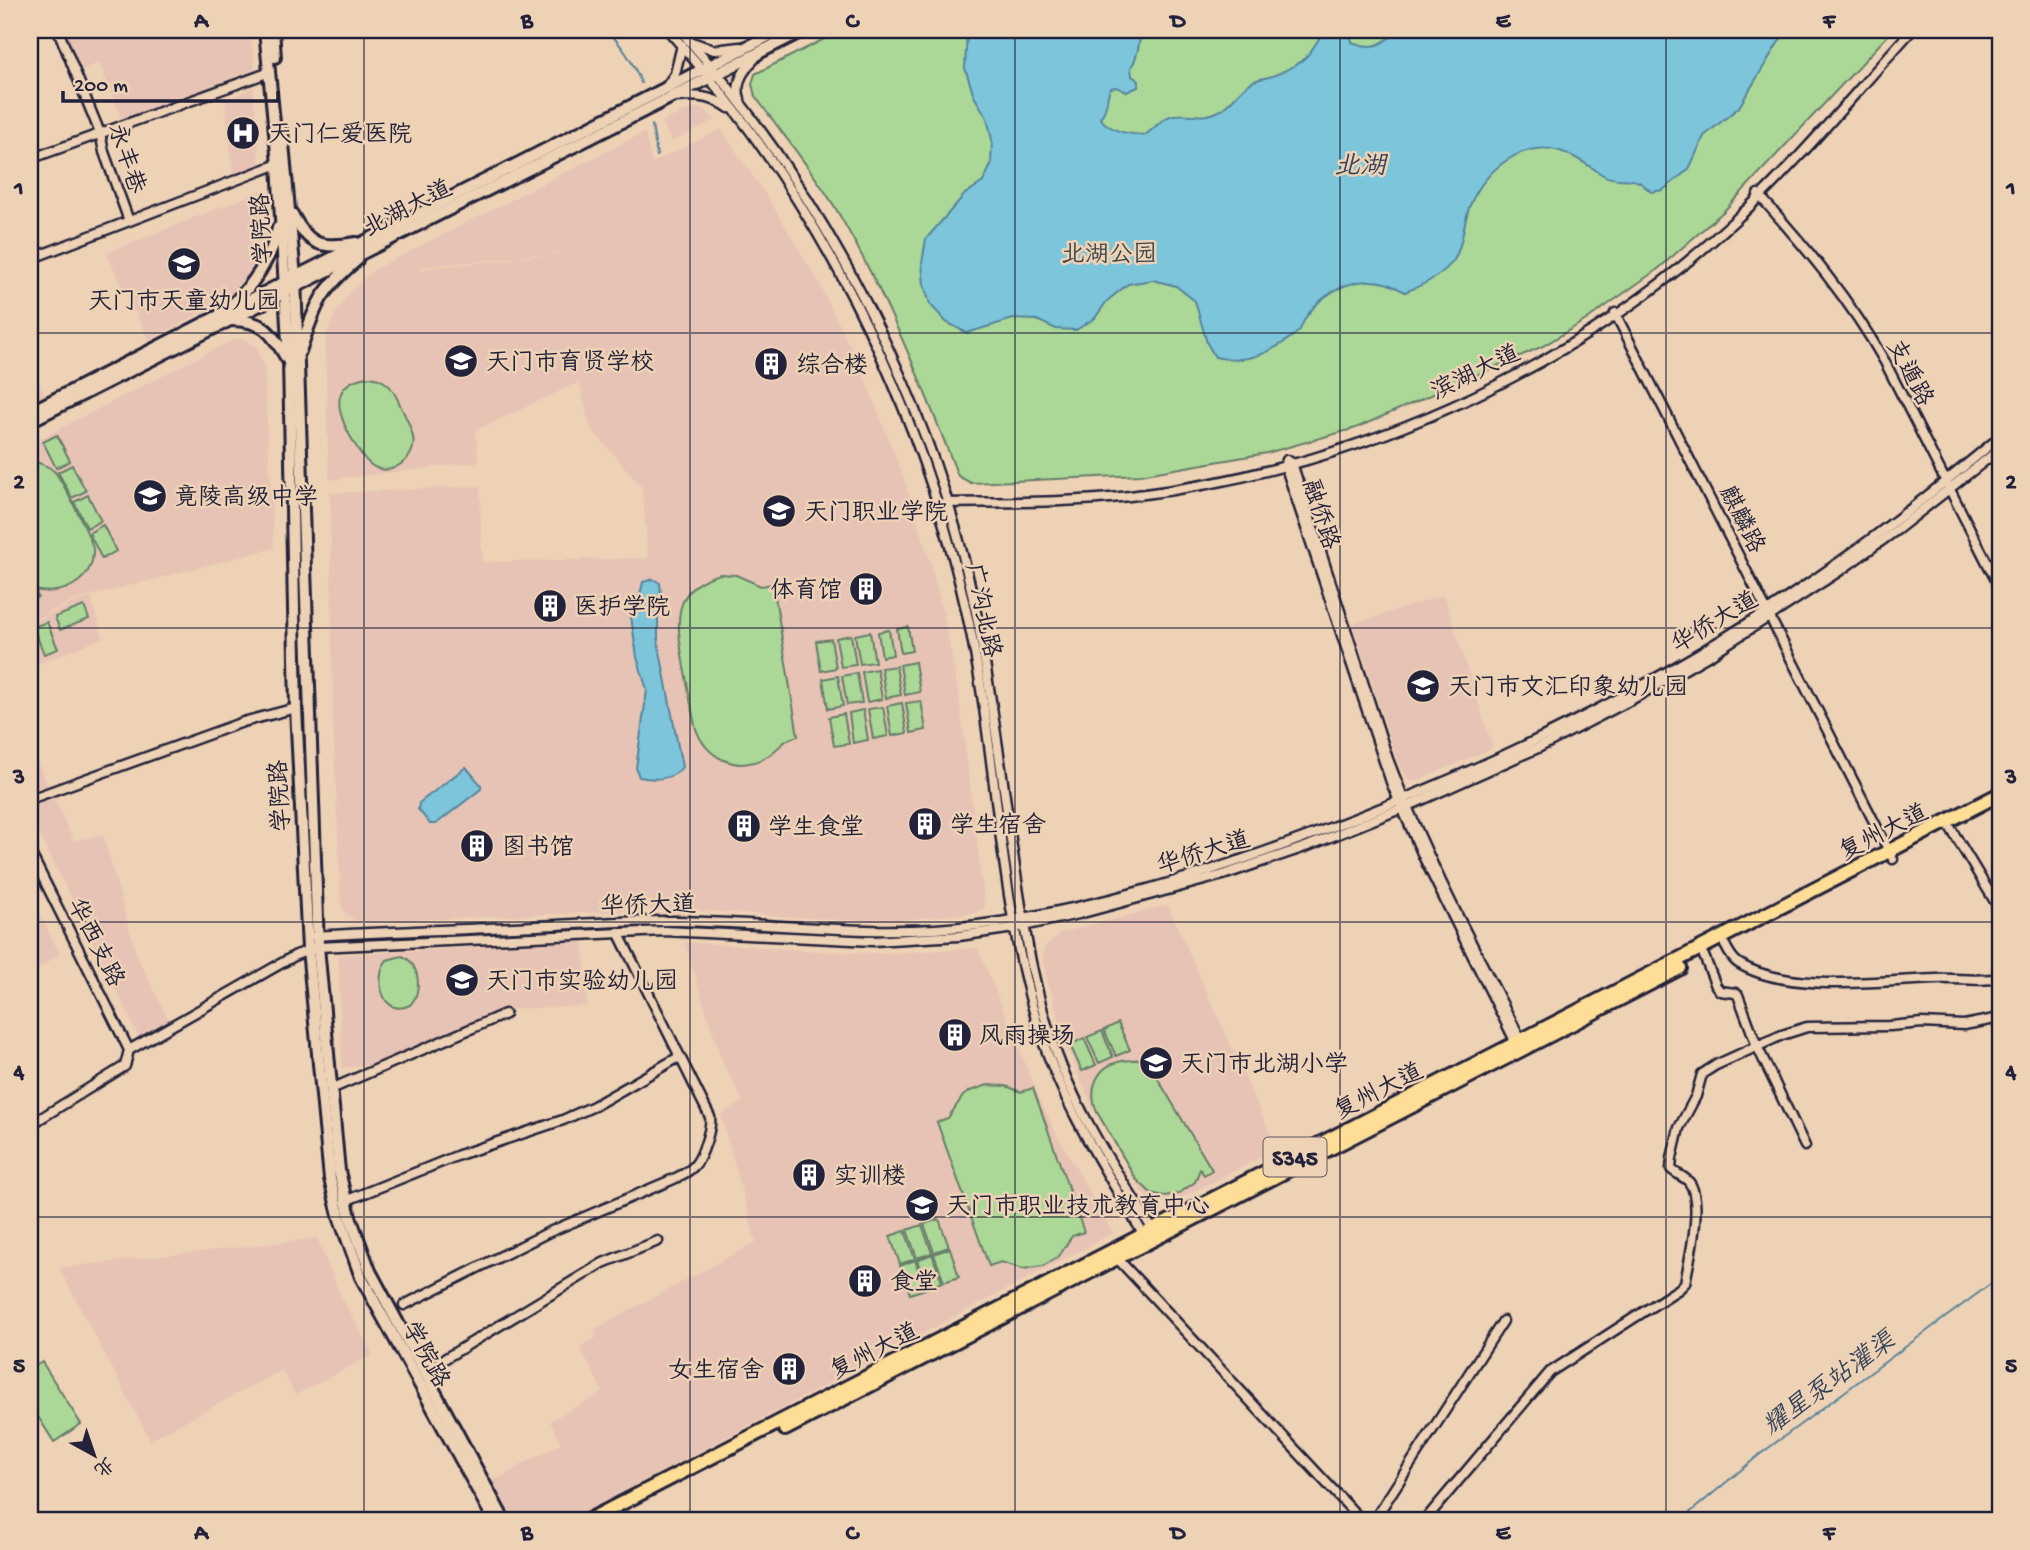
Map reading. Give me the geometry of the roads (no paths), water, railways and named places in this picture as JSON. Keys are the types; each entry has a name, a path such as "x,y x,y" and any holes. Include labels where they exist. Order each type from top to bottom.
{"main road":[{"name":"学院路","path":"265,30 285,211"},
{"name":"学院路","path":"273,30 290,285 313,942 339,1171 345,1201 373,1278 504,1520"},
{"name":"北湖大道","path":"759,46 780,30"},
{"name":"北湖大道","path":"30,412 290,285 759,46 804,30"},
{"path":"285,211 314,242 333,247 369,244"},
{"path":"285,211 267,260 226,317 261,325 293,359 324,292 369,244"},
{"name":"北湖大道","path":"30,421 226,317"},
{"name":"学院路","path":"293,359 296,708 327,1162 336,1207 361,1277 494,1520"},
{"name":"复州大道","path":"607,1520 1150,1236 1949,825 2000,794"},
{"name":"复州大道","path":"1949,825 2000,804"},
{"name":"复州大道","path":"1521,1046 1725,946 1891,855"},
{"name":"复州大道","path":"589,1520 1114,1255"}],"street":[{"name":"永丰巷","path":"58,30 100,133 104,152 129,221"},
{"name":"广沟北路","path":"668,30 686,42"},
{"name":"广沟北路","path":"680,30 686,42 740,111 795,196 853,297 894,385 941,500 978,668 1018,923 1041,1009 1068,1084 1150,1236"},
{"name":"滨湖大道","path":"1759,195 1906,30"},
{"name":"滨湖大道","path":"941,500 1071,501 1200,485 1369,439 1453,405 1540,361 1681,266 1730,225 1912,30"},
{"path":"740,111 713,99 666,93 686,42 714,50 759,46"},
{"path":"740,111 740,78 759,46"},
{"path":"30,159 270,72"},
{"path":"30,259 278,164"},
{"name":"支遁路","path":"1759,195 1818,261 1850,305 1885,362 2000,589"},
{"name":"麒麟路","path":"1615,312 1891,855"},
{"name":"华侨大道","path":"1948,485 2000,437"},
{"name":"华侨大道","path":"313,942 683,930 881,941 959,936 1119,904 1223,874 1308,846 1403,804 1571,723 1665,673 1769,614 2000,449"},
{"name":"融侨路","path":"1288,463 1403,804 1521,1046"},
{"path":"30,799 243,722 296,708"},
{"path":"1949,825 2000,910"},
{"name":"华西支路","path":"30,852 129,1050"},
{"name":"华侨大道","path":"313,942 671,921 888,931 1018,923"},
{"path":"404,1305 547,1234 669,1181 697,1163 711,1122 618,932"},
{"path":"30,1125 125,1066 129,1050 313,942"},
{"path":"1725,946 1737,962 1788,980 1843,982 1949,978 1983,982 2000,978"},
{"path":"1704,956 1720,991 1738,995 1757,1046 1805,1146"},
{"path":"331,1088 505,1014"},
{"path":"1425,1520 1550,1372 1685,1283 1696,1222 1694,1194 1689,1182 1671,1169 1679,1128 1696,1096 1702,1074 1757,1046 1807,1027 1922,1023 1964,1025 2000,1018"},
{"path":"345,1201 469,1152 562,1120 679,1057"},
{"path":"436,1364 603,1263 658,1241"},
{"path":"1114,1255 1360,1520"},
{"path":"1374,1520 1503,1321"}],"water":[{"name":"北湖","path":"967,30 1141,30 1137,54 1131,68 1132,76 1139,81 1138,87 1127,92 1116,87 1111,88 1100,118 1115,129 1145,135 1170,116 1206,115 1222,109 1249,84 1275,75 1299,62 1309,53 1324,30 1349,30 1352,42 1373,46 1399,30 1786,30 1739,107 1704,136 1689,169 1663,190 1651,192 1635,181 1607,177 1577,158 1560,151 1532,150 1519,154 1506,160 1486,179 1468,210 1454,260 1438,275 1405,292 1374,281 1362,281 1341,288 1321,300 1299,331 1286,341 1260,355 1235,359 1215,357 1207,343 1195,301 1176,286 1153,280 1128,284 1107,301 1095,318 1076,330 1056,329 1037,320 1013,319 967,333 946,322 930,304 924,285 922,263 926,239 965,194 983,182 991,165 992,140 987,118 974,96 965,68"},
{"path":"653,579 660,583 658,641 682,767 668,777 657,779 639,777 636,768 647,690 637,657 629,604 640,595 643,582"},
{"path":"466,767 481,785 481,789 436,824 430,824 418,809 419,803"}],"waterway":[{"path":"607,30 627,54 641,83"},
{"path":"652,125 657,156"},
{"name":"耀星泵站灌渠","path":"1681,1520 1759,1455 2000,1277"}],"place":[{"name":"天门仁爱医院","path":"243,133"},
{"name":"天门市天童幼儿园","path":"184,264"},
{"name":"天门市育贤学校","path":"461,361"},
{"name":"综合楼","path":"771,364"},
{"name":"竟陵高级中学","path":"150,496"},
{"name":"天门职业学院","path":"779,511"},
{"name":"体育馆","path":"866,589"},
{"name":"医护学院","path":"550,606"},
{"name":"天门市文汇印象幼儿园","path":"1423,686"},
{"name":"学生宿舍","path":"925,824"},
{"name":"学生食堂","path":"744,826"},
{"name":"图书馆","path":"477,846"},
{"name":"天门市实验幼儿园","path":"462,980"},
{"name":"风雨操场","path":"955,1035"},
{"name":"天门市北湖小学","path":"1156,1063"},
{"name":"实训楼","path":"809,1175"},
{"name":"天门市职业技术教育中心","path":"922,1205"},
{"name":"食堂","path":"865,1281"},
{"name":"女生宿舍","path":"789,1369"}],"park label":[{"name":"北湖公园","path":"1109,253"}]}
